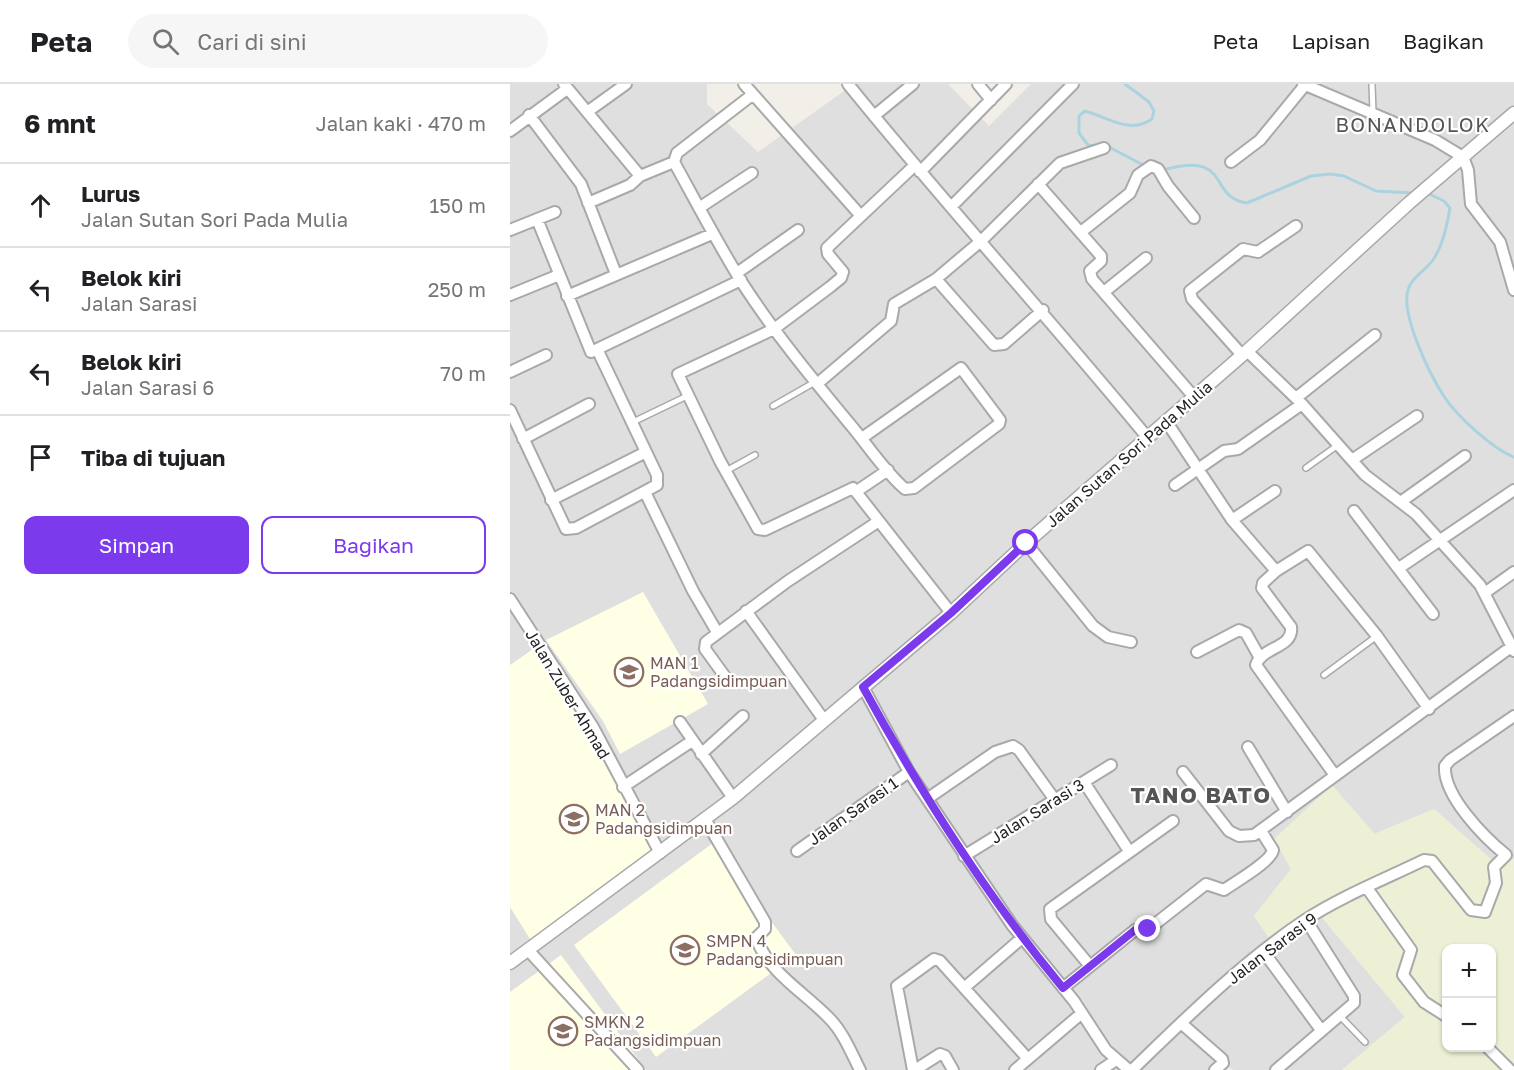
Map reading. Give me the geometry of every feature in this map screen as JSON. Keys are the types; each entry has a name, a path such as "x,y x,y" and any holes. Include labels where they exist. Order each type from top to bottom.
{"street":[{"path":"587,112 626,84"},
{"path":"744,84 861,216"},
{"path":"848,84 917,169 1042,310 1147,437"},
{"path":"874,116 913,84"},
{"path":"978,84 991,100"},
{"path":"951,613 857,490 848,488 762,531 758,529 678,378 680,372 774,329 841,278 842,270 827,250 861,216 917,169 1006,84"},
{"path":"951,207 1073,84"},
{"path":"1231,162 1260,140 1304,84 1447,146 1463,157 1468,170 1472,204 1500,242 1514,290"},
{"path":"510,131 566,87 640,176"},
{"path":"752,95 677,153 674,162 712,234 774,329 816,383 901,486 910,489 999,424 1000,418 961,368 862,438"},
{"name":"Jalan Sutan Sori Pada Mulia","path":"510,963 734,798 951,613 1026,543 1245,353 1409,203 1514,114"},
{"path":"529,115 579,180 616,274"},
{"path":"816,383 891,321 894,304 936,279 981,242 1064,161 1104,148"},
{"path":"588,203 630,185 640,176 674,162"},
{"path":"1081,232 1130,193 1136,177 1146,168 1155,167 1160,172 1194,218"},
{"path":"699,208 752,173"},
{"path":"1038,184 1101,256 1101,261 1090,274 1194,397"},
{"path":"510,230 555,212"},
{"path":"537,219 588,349 593,352 739,276 798,230"},
{"path":"1183,772 1229,831 1242,837 1261,831 1334,774 1429,710 1513,649 1486,592 1439,539 1402,501 1371,480 1299,401 1245,353 1192,299 1190,291 1243,249 1258,252 1296,226"},
{"path":"567,296 712,234"},
{"path":"1104,292 1146,258"},
{"path":"510,295 559,275"},
{"path":"936,279 994,345 1004,344 1042,310"},
{"path":"1174,485 1224,452 1238,449 1299,401 1375,335"},
{"path":"510,410 551,500 565,527 570,530 657,485 659,482 633,422 598,351"},
{"path":"510,372 546,355"},
{"path":"523,439 589,404"},
{"path":"1352,460 1417,416"},
{"path":"1166,422 1232,520 1276,571"},
{"path":"551,500 646,452"},
{"path":"1402,501 1465,456"},
{"path":"857,490 888,470"},
{"path":"1398,568 1514,490"},
{"path":"1232,520 1275,491"},
{"path":"645,492 682,570 717,632"},
{"path":"1354,511 1433,614"},
{"path":"729,682 705,647 706,642 746,611 879,521"},
{"path":"1026,543 1093,626 1108,637 1131,642"},
{"path":"1334,774 1257,667 1256,662 1260,658 1289,639 1292,633 1291,627 1262,588 1263,583 1276,571 1308,551 1377,636 1429,710"},
{"path":"1486,592 1514,572"},
{"name":"Jalan Zuber Ahmad","path":"510,599 592,727 660,852"},
{"path":"746,611 824,720"},
{"path":"1197,652 1241,630 1246,633 1260,658"},
{"path":"863,687 909,772 964,856 1022,938 1082,1013 1099,1041 1116,1060 1131,1070"},
{"path":"701,754 743,716"},
{"name":"Jalan Sarasi 9","path":"1131,1070 1263,951 1306,920 1424,860 1432,861 1471,910 1485,912 1496,883 1494,867 1506,855 1468,819 1444,770 1450,760 1514,716"},
{"path":"680,723 734,798"},
{"path":"623,787 692,741"},
{"path":"927,799 995,752 1013,746 1055,800"},
{"path":"1248,747 1287,812"},
{"name":"Jalan Sarasi 3","path":"964,856 1111,765"},
{"name":"Jalan Sarasi 1","path":"796,851 909,772"},
{"path":"1084,782 1129,851"},
{"path":"705,819 765,922 765,929 756,938 764,954 779,973 834,1023 860,1070"},
{"path":"1090,966 1051,920 1049,912 1129,851 1173,821"},
{"path":"1063,988 1135,930 1150,928 1206,884 1224,890 1272,856 1273,850 1261,831"},
{"path":"1367,888 1411,950 1403,975 1424,1002 1442,1013"},
{"path":"1276,1070 1354,1003 1354,996 1306,920"},
{"path":"964,988 1022,938"},
{"path":"528,950 638,1070"},
{"path":"1263,951 1321,1030"},
{"path":"953,1070 945,1056 940,1054 914,1070 897,986 936,959 1029,1059"},
{"path":"1015,1070 1082,1013"},
{"path":"1181,1023 1222,1059 1222,1063 1215,1070"},
{"path":"1493,1052 1510,1070"},
{"path":"1101,1070 1116,1060"}],"lane":[{"path":"1372,84 1373,114"},
{"path":"773,406 816,383"},
{"path":"633,422 687,396"},
{"path":"1306,468 1339,444"},
{"path":"726,471 755,455"},
{"path":"1324,675 1377,636"},
{"path":"1340,1016 1365,1042"}],"shaded area":[{"path":"510,84 707,84 707,104 758,152 854,84 948,84 989,126 1031,84 1514,84 1514,859 1495,863 1434,809 1291,869 1254,916 1320,915 1405,1017 1342,1070 1233,1070 1229,1067 1225,1070 510,1070"},
{"name":"MAN 1 Padangsidimpuan","path":"643,592 708,704 620,754 603,721 546,640"},
{"name":"MAN 2 Padangsidimpuan","path":"536,647 591,729 655,850 530,939 510,907 510,665"},
{"path":"1332,785 1375,834 1434,809 1495,863 1514,859 1514,1070 1342,1070 1405,1017 1320,915 1270,940 1254,916 1291,869 1274,839"},
{"name":"SMPN 4 Padangsidimpuan","path":"713,843 796,955 656,1057 574,945"},
{"name":"SMKN 2 Padangsidimpuan","path":"561,955 646,1070 510,1070 510,992"}],"waterway":[{"path":"1097,146 1088,145 1079,133 1079,116 1085,111 1127,125 1144,123 1152,119 1154,111 1149,102 1125,84"},
{"path":"1107,146 1145,166"},
{"path":"1163,170 1185,165 1200,166 1210,170 1227,193 1247,203 1311,176 1330,174 1344,176 1376,191 1414,193"},
{"path":"1427,193 1444,201 1450,208 1444,235 1436,254 1409,287 1408,312 1412,327 1432,375 1451,406 1486,440 1514,457"}],"place":[{"name":"MAN 1 Padangsidimpuan","path":"629,672"},
{"name":"MAN 2 Padangsidimpuan","path":"574,819"},
{"name":"SMPN 4 Padangsidimpuan","path":"685,950"},
{"name":"SMKN 2 Padangsidimpuan","path":"563,1031"}],"district":[{"name":"BONANDOLOK","path":"1413,125"},
{"name":"TANO BATO","path":"1201,795"}],"route":[{"path":"1026,543 951,613 863,687 909,772 964,856 1011,925 1063,988 1135,930 1148,929"}]}
